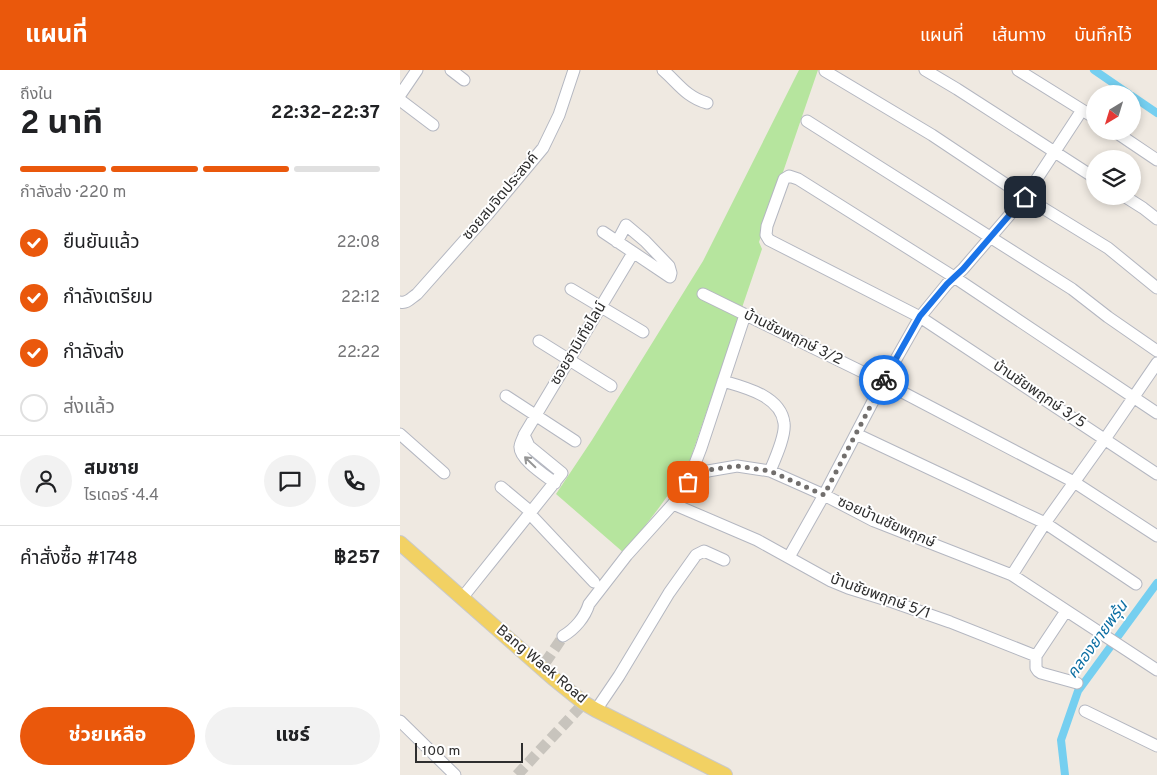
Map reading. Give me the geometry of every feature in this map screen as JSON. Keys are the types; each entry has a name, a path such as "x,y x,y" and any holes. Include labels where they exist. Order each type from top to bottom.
{"main road":[{"name":"Bang Waek Road","path":"400,543 462,598 543,665 584,703 725,775"}],"street":[{"path":"400,95 417,70"},
{"path":"451,70 464,80"},
{"name":"ซอยสมจิตประสงค์","path":"400,302 409,301 417,294 543,148 559,115 574,70"},
{"path":"662,70 681,89 696,100 706,103"},
{"path":"925,70 1086,172"},
{"path":"1018,70 1086,112"},
{"path":"825,71 932,135 1025,197 1108,248 1157,288"},
{"path":"400,100 433,125"},
{"path":"789,557 920,316 1025,197 1082,110"},
{"path":"807,121 1075,291 1157,352"},
{"path":"1127,140 1157,160"},
{"name":"บ้านชัยพฤกษ์ 3/5","path":"954,277 798,179 789,176 784,179 767,226 766,235 769,240 920,316 1157,474"},
{"path":"1138,205 1157,219"},
{"path":"603,232 617,242 633,253 670,277 669,266 645,241 626,225 617,242"},
{"name":"ซอยฮาบิเทียไลน์","path":"524,435 633,253"},
{"path":"954,277 1157,414"},
{"path":"571,288 643,332"},
{"name":"บ้านชัยพฤกษ์ 3/2","path":"703,294 883,382 1074,482 1157,536"},
{"path":"688,482 702,446 745,315"},
{"path":"539,341 611,386"},
{"path":"1012,575 1045,523 1157,363"},
{"path":"723,381 745,387 768,398 780,410 784,423 781,442 770,471"},
{"path":"506,396 575,441"},
{"path":"400,434 444,473"},
{"path":"856,434 1045,523 1136,584"},
{"path":"462,598 562,472 529,446 524,435"},
{"path":"524,435 520,447 521,453 539,471 555,483"},
{"name":"ซอยบ้านชัยพฤกษ์","path":"563,637 572,631 586,612 589,604 627,555 673,504 688,482 708,470 737,466 770,471 824,495 874,521 1012,575 1157,670"},
{"path":"501,487 530,513 594,582"},
{"name":"บ้านชัยพฤกษ์ 5/1","path":"673,504 757,540 830,581 950,622 1036,662 1038,671 1041,674 1077,683"},
{"path":"596,710 620,676 669,593 696,555 704,551 724,560"},
{"path":"1036,662 1066,611"},
{"path":"1085,711 1157,746"},
{"path":"400,721 455,775"}],"green space":[{"path":"799,70 818,70 759,242 762,249 687,469 624,553 556,494 592,440 703,261"}],"waterway":[{"path":"1094,70 1116,85"},
{"path":"1141,102 1157,113"},
{"name":"คลองยายพรุ้น","path":"1065,775 1061,740 1078,691 1157,583"}],"tunnel":[{"path":"545,663 562,638"},
{"path":"517,775 584,703"}],"way so far":[{"path":"688,482 708,470 737,466 770,471 824,495 884,380"}],"route":[{"path":"884,380 920,316 1025,197"}]}
